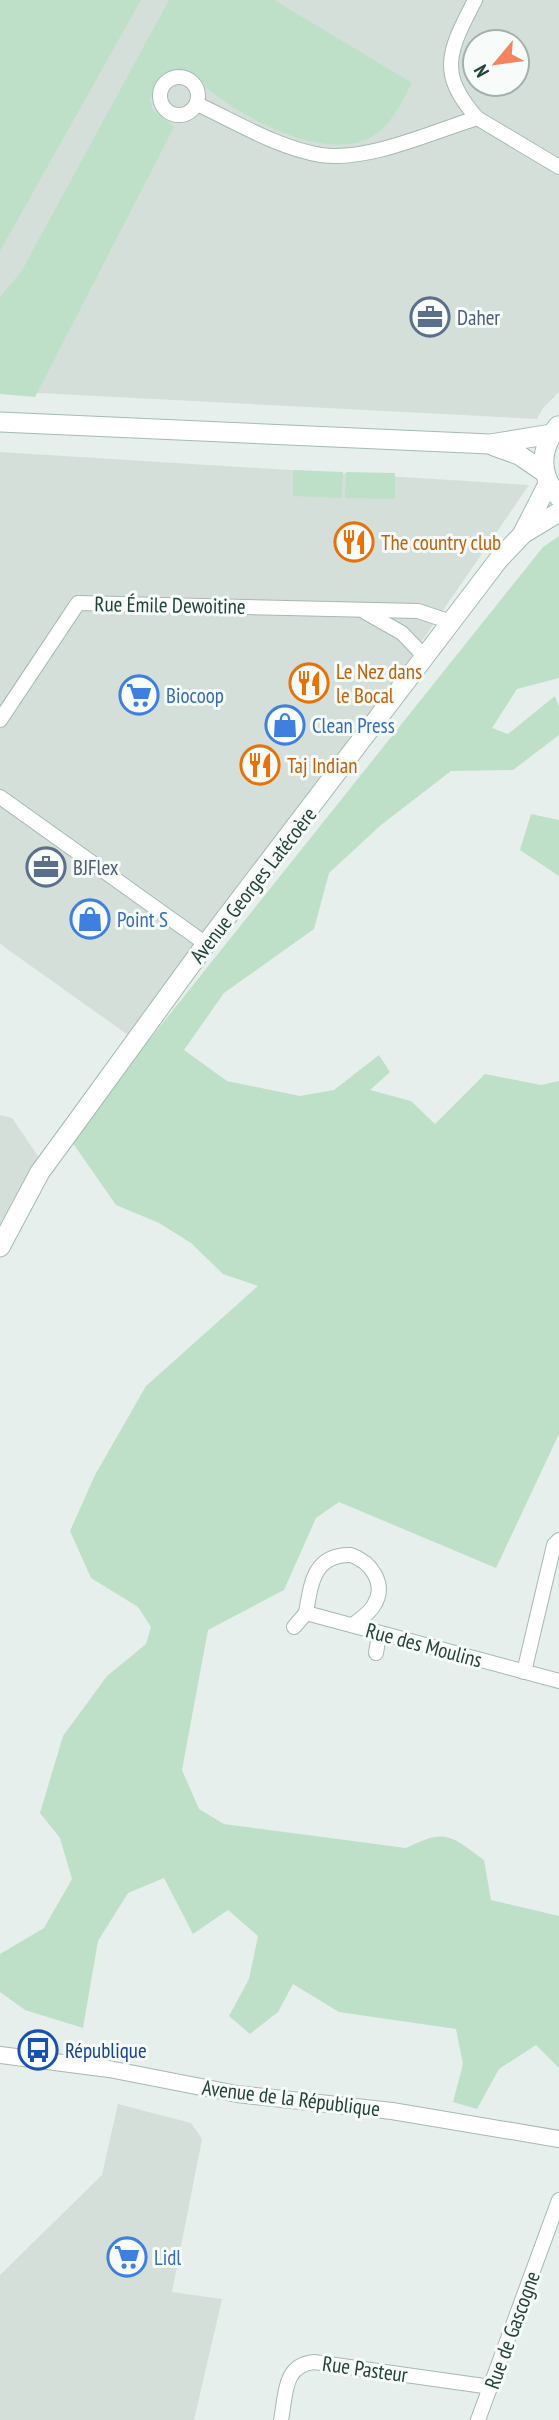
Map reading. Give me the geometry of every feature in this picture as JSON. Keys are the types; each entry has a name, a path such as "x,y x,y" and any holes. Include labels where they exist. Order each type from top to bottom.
{"main road":[{"path":"0,422 490,444 556,429"},
{"name":"Avenue Georges Latécoère","path":"0,1247 40,1172 206,944 452,622 522,535 550,484 543,459 556,429"},
{"path":"490,444 503,452 519,455 550,484"},
{"name":"Avenue Georges Latécoère","path":"522,535 559,512"}],"street":[{"path":"475,0 451,47 450,61 460,97 477,118 559,167"},
{"path":"197,104 296,149 323,155 348,156 382,148 477,118"},
{"name":"Rue Émile Dewoitine","path":"0,720 78,603 418,611 452,622"},
{"name":"Rue Émile Dewoitine","path":"360,610 402,633 425,657"},
{"path":"0,796 206,944"},
{"path":"524,1672 554,1545 559,1540"},
{"path":"294,1627 306,1613 314,1572 327,1559 351,1555 372,1568 378,1581 378,1596 374,1607 353,1625"},
{"name":"Rue des Moulins","path":"306,1613 379,1635 559,1681"},
{"path":"376,1653 379,1635"},
{"name":"Avenue de la République","path":"0,2046 23,2057"},
{"name":"Avenue de la République","path":"0,2055 109,2069 237,2094 392,2111 559,2139"},
{"name":"Rue de Gascogne","path":"478,2420 559,2200"},
{"name":"Rue Pasteur","path":"281,2420 290,2378 293,2370 301,2363 314,2362 491,2387"}],"shaded area":[{"path":"0,0 559,0 559,392 543,408 537,419 0,391"},
{"path":"0,452 529,485 400,673 128,1035 0,944"},
{"path":"0,1115 12,1118 40,1159 0,1229"},
{"path":"118,2104 191,2123 202,2139 172,2292 222,2299 194,2420 0,2420 0,2275 102,2175"}],"green space":[{"path":"0,0 141,0 0,251"},
{"path":"169,0 274,0 412,83 395,114 384,128 370,138 348,144 323,144 298,138 246,115 186,70 168,75 150,100 153,110 174,127 35,397 0,394 0,297 21,272"},
{"path":"293,470 343,472 342,498 293,496"},
{"path":"346,472 395,473 395,499 345,498"},
{"path":"559,536 559,678 517,689 492,728 508,734 555,696 559,707 559,735 513,770 451,771 381,825 329,873 314,929 224,993 184,1050 227,1081 300,1096 334,1090 379,1055 390,1072 370,1090 411,1101 435,1124 485,1074 541,1085 559,1081 559,1434 496,1568 339,1502 316,1518 284,1590 208,1630 182,1770 199,1809 224,1824 406,1848 430,1838 447,1837 484,1860 491,1900 559,1916 559,2068 536,2045 499,2069 477,2109 453,2102 463,2064 456,2029 339,2012 293,1984 278,2012 250,2034 229,2016 249,1979 258,1936 228,1910 193,1934 164,1878 128,1893 98,1941 83,2028 25,2010 0,1992 0,1954 44,1928 72,1879 60,1838 40,1813 63,1736 107,1676 146,1644 151,1627 138,1607 91,1578 70,1531 95,1475 146,1386 258,1286 223,1274 191,1243 159,1223 116,1205 70,1139 543,547"},
{"path":"531,814 559,820 559,876 520,850"}],"place":[{"name":"Daher","path":"430,317"},
{"name":"The country club","path":"354,542"},
{"name":"Le Nez dans le Bocal","path":"309,683"},
{"name":"Biocoop","path":"139,695"},
{"name":"Clean Press","path":"285,725"},
{"name":"Taj Indian","path":"260,765"},
{"name":"BJFlex","path":"46,867"},
{"name":"Point S","path":"90,919"},
{"name":"République","path":"38,2050"},
{"name":"Lidl","path":"127,2257"}]}
